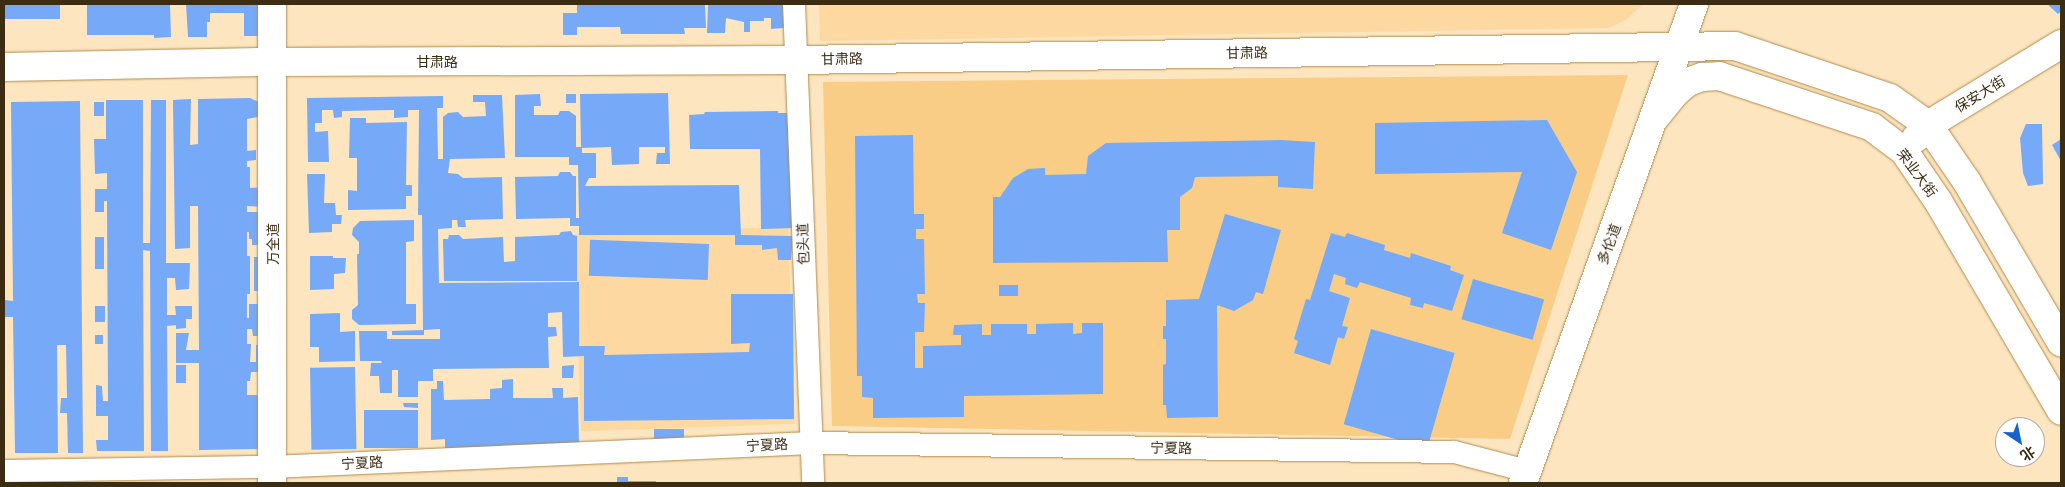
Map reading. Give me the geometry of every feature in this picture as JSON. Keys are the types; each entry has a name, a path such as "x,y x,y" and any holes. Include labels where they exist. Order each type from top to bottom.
{"street":[{"name":"万全道","path":"272,4 272,475"},
{"name":"包头道","path":"794,4 813,483"},
{"name":"多伦道","path":"1525,477 1694,4"},
{"name":"保安大街","path":"1904,151 1928,125 2061,44"},
{"path":"1679,48 1734,46 1890,98 1928,125 1967,182 2061,342"},
{"name":"甘肃路","path":"4,67 272,62 795,60 1679,48"},
{"name":"荣业大街","path":"1654,119 1674,94 1688,82 1702,77 1718,76 1872,126 1904,151 1977,265 2061,411"},
{"name":"宁夏路","path":"4,471 272,475 812,443 1454,452 1525,477"}],"shaded area":[{"path":"819,4 1643,4 1626,20 1609,28 820,41"},
{"path":"1628,75 1510,439 832,426 823,82"},
{"path":"788,227 795,424 581,431 574,234"}],"building":[{"path":"4,4 60,4 60,19 4,19"},
{"path":"87,4 170,4 171,37 154,38 154,35 87,35"},
{"path":"186,4 264,4 258,36 244,36 244,13 210,13 210,22 207,22 207,37 188,37"},
{"path":"577,4 705,4 706,28 684,28 685,34 621,34 620,27 577,27 577,35 563,35 563,13 577,13"},
{"path":"708,4 788,4 788,25 783,28 771,29 771,18 764,18 764,21 750,21 750,32 744,32 744,22 726,18 725,33 707,33"},
{"path":"2047,4 2061,4 2061,11 2058,14"},
{"path":"668,93 670,164 656,164 657,153 665,153 665,147 639,147 639,164 612,165 611,147 582,148 582,153 596,153 596,178 589,178 585,186 739,185 741,235 793,236 791,260 778,260 777,248 762,250 762,245 735,245 735,235 579,235 579,226 570,226 570,218 516,219 515,177 558,176 560,172 570,172 573,176 576,176 576,218 579,218 578,165 569,165 569,157 515,157 515,95 540,94 541,106 534,106 534,115 558,115 560,111 569,111 576,116 576,147 581,147 580,94"},
{"path":"566,94 576,94 576,103 566,103"},
{"path":"473,95 502,95 505,158 450,159 448,173 458,174 463,178 502,177 503,219 465,220 466,227 458,227 457,220 452,220 452,228 438,229 439,283 579,282 579,346 605,346 604,355 749,352 750,343 731,344 731,294 793,294 794,419 584,421 584,356 563,357 562,312 548,313 548,327 556,327 557,336 548,337 549,368 433,369 433,381 418,381 418,397 398,397 398,370 392,370 392,393 380,393 379,376 370,376 371,363 382,363 381,361 360,361 359,331 387,331 387,339 440,339 440,329 424,330 424,335 392,335 392,331 423,330 422,215 418,215 419,110 408,110 408,117 394,118 394,110 342,111 342,117 334,118 333,110 322,110 322,123 315,123 315,132 328,131 329,162 308,162 307,98 443,96 443,108 437,108 438,159 443,159 443,117 448,113 458,112 463,117 486,116 485,102 473,102"},
{"path":"250,98 261,103 263,116 247,119 247,151 256,150 256,160 247,161 247,167 250,167 250,188 265,187 265,207 247,206 247,212 265,212 265,245 252,245 252,239 249,239 249,232 247,232 247,256 250,256 250,294 247,294 247,318 249,318 249,304 266,304 266,336 253,336 252,329 247,329 247,344 251,344 250,362 256,362 256,345 266,345 261,372 251,372 250,381 247,381 247,395 267,395 262,449 199,450 199,363 176,363 176,333 189,333 186,350 199,350 198,206 190,206 190,248 175,249 173,100 191,99 190,145 198,144 198,99"},
{"path":"106,100 143,100 143,243 150,243 151,100 166,100 166,263 190,263 189,289 176,290 175,278 167,278 167,315 176,315 175,306 192,306 192,319 186,319 186,328 176,329 176,325 167,326 168,451 151,451 150,251 143,250 144,451 97,451 96,440 108,440 108,416 96,416 96,385 102,386 103,401 108,401 107,201 104,201 104,212 95,212 95,189 107,189 107,173 95,174 94,139 106,139"},
{"path":"80,101 83,453 68,453 67,413 60,413 61,398 67,398 66,345 57,345 58,453 15,453 13,317 5,317 5,300 13,301 11,102"},
{"path":"94,102 104,102 104,116 94,116"},
{"path":"778,111 778,113 793,113 795,228 761,229 760,149 690,149 689,115 704,114 705,112"},
{"path":"350,118 366,118 366,123 407,122 406,185 412,185 412,196 406,196 406,209 348,210 348,190 357,191 357,158 349,158"},
{"path":"1547,120 1577,172 1551,250 1502,233 1522,172 1375,174 1375,123"},
{"path":"2026,124 2042,124 2043,184 2028,186 2023,173 2020,138"},
{"path":"913,135 914,214 924,214 924,229 916,229 916,239 924,239 925,294 917,294 918,303 925,303 924,332 915,332 915,368 923,368 923,346 961,345 961,335 953,335 954,325 982,324 982,335 991,335 991,324 1027,324 1027,334 1036,334 1036,324 1073,323 1073,334 1082,333 1082,323 1103,323 1103,394 964,396 964,417 873,418 873,398 862,397 862,376 857,376 855,136"},
{"path":"2061,139 2061,161 2052,145"},
{"path":"1280,140 1315,142 1313,189 1278,187 1278,176 1195,177 1192,188 1180,197 1180,230 1167,230 1168,262 993,263 993,197 1000,197 1013,178 1028,169 1045,168 1045,175 1086,174 1088,156 1106,143"},
{"path":"307,174 325,174 324,203 335,203 336,215 342,215 341,224 332,224 332,232 309,233"},
{"path":"1225,214 1281,230 1263,294 1256,292 1253,300 1234,311 1217,305 1218,417 1167,418 1166,405 1163,405 1163,365 1166,364 1166,339 1163,339 1163,326 1166,326 1166,300 1199,299"},
{"path":"414,220 414,241 406,242 406,304 416,304 416,324 359,325 352,319 352,310 358,305 357,254 359,254 359,242 352,235 353,228 360,221"},
{"path":"571,231 573,235 577,236 577,281 444,281 443,239 448,239 449,235 459,235 463,239 503,237 504,262 515,261 515,237 559,235 561,232"},
{"path":"1331,233 1345,237 1347,233 1385,245 1384,250 1410,258 1411,253 1451,266 1450,270 1464,275 1452,311 1424,303 1423,308 1410,305 1411,298 1360,282 1357,288 1345,284 1346,278 1334,274 1329,291 1350,298 1342,326 1348,327 1344,339 1338,337 1330,365 1294,353 1298,341 1294,339 1306,299 1310,300"},
{"path":"95,237 104,237 104,269 95,269"},
{"path":"590,240 709,244 708,280 589,276"},
{"path":"310,256 346,258 345,273 334,274 334,289 310,290"},
{"path":"254,257 266,257 266,291 254,291"},
{"path":"1473,279 1544,299 1533,340 1461,319"},
{"path":"999,285 1018,285 1018,296 999,296"},
{"path":"95,306 105,306 105,322 95,322"},
{"path":"340,313 340,332 355,331 355,361 319,362 319,347 310,347 310,314"},
{"path":"1371,329 1455,353 1427,448 1344,424"},
{"path":"95,335 103,335 103,344 95,344"},
{"path":"176,365 186,365 186,383 176,383"},
{"path":"574,365 573,378 562,378 562,366"},
{"path":"355,367 356,449 311,450 310,368"},
{"path":"513,379 513,398 553,398 552,388 563,388 563,398 578,397 579,445 445,448 445,439 431,440 431,389 437,389 437,381 443,381 444,400 490,399 490,389 502,388 502,380"},
{"path":"403,403 418,403 418,408 404,407"},
{"path":"364,410 418,410 418,448 364,448"},
{"path":"654,429 684,429 684,444 654,444"},
{"path":"617,477 628,477 628,481 656,481 656,483 617,483"}]}
